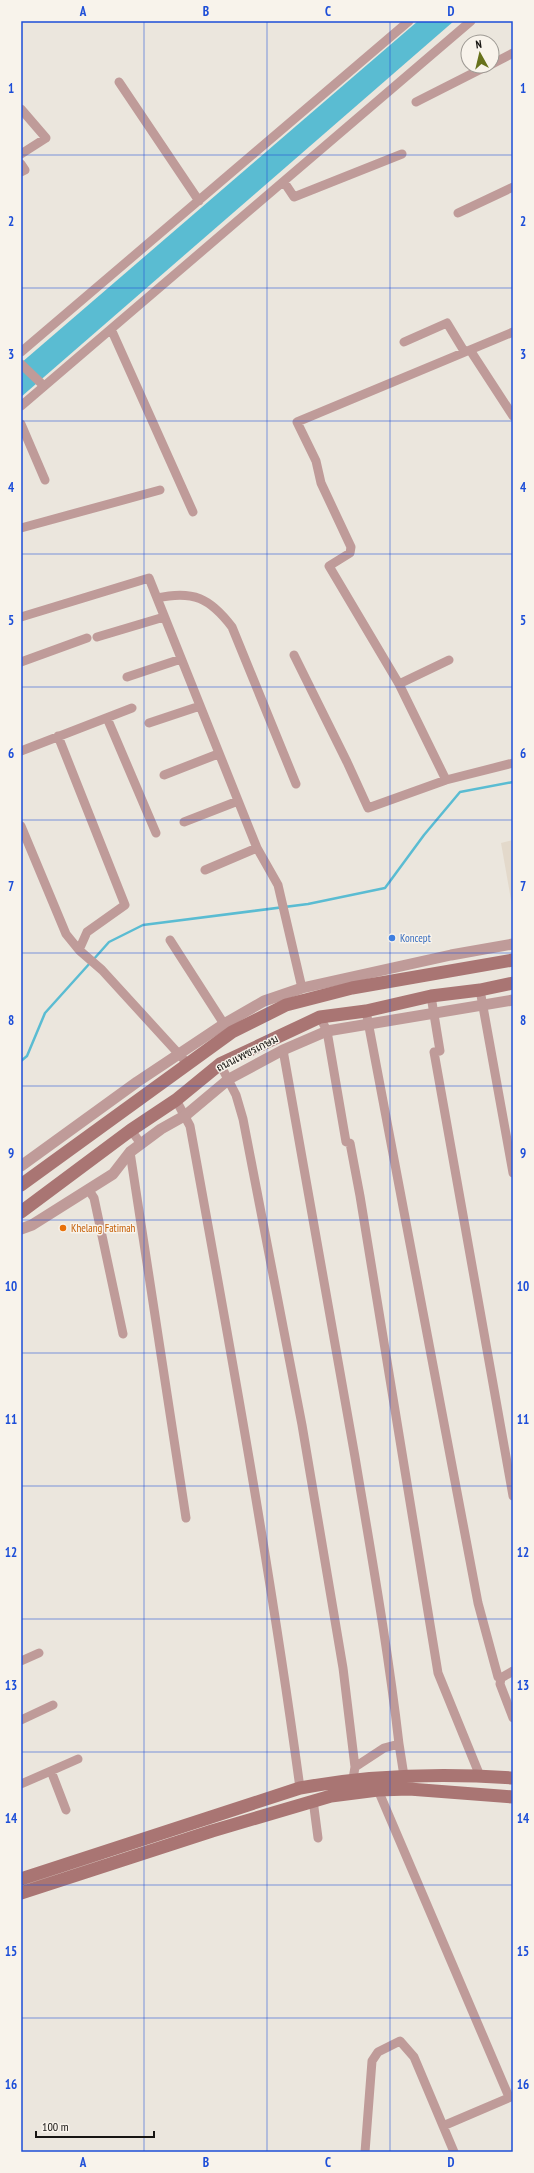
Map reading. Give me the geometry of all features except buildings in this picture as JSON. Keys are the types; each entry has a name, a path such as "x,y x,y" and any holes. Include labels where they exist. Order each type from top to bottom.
{"main road":[{"name":"ถนนเพชรเกษม","path":"21,1185 184,1059 232,1032 286,1006 351,983 513,960"},
{"name":"ถนนเพชรเกษม","path":"21,1212 131,1130 176,1100 220,1064 320,1017 366,1011 431,996 480,990 513,983"},
{"path":"21,1880 300,1788 354,1773 404,1776 480,1776 513,1778"},
{"path":"21,1892 313,1800 331,1796 378,1790 447,1790 513,1797"}],"street":[{"path":"21,352 409,21"},
{"path":"21,406 471,21"},
{"path":"500,60 513,53"},
{"path":"416,102 471,74"},
{"path":"119,82 199,201"},
{"path":"21,109 46,138 21,154"},
{"path":"284,182 294,197 402,154"},
{"path":"21,164 25,170 21,172"},
{"path":"458,213 513,187"},
{"path":"404,342 447,323 513,416"},
{"path":"111,330 193,512"},
{"path":"446,780 399,684 329,566 350,553 350,544 321,483 316,461 297,422 513,332"},
{"path":"21,364 44,386"},
{"path":"21,424 45,480"},
{"path":"21,528 160,490"},
{"path":"21,617 149,578 218,754 257,848 278,885 288,921 302,988"},
{"path":"157,598 183,594 200,598 221,613 232,627 296,784"},
{"path":"97,637 164,617"},
{"path":"21,662 87,638"},
{"path":"294,655 348,762 368,808 446,780 513,763"},
{"path":"127,677 181,659"},
{"path":"399,684 449,660"},
{"path":"149,722 200,706"},
{"path":"21,751 132,708"},
{"path":"107,718 156,833"},
{"path":"58,736 125,905 87,932 79,950"},
{"path":"164,775 218,754"},
{"path":"184,822 238,801"},
{"path":"21,826 66,934 79,950 102,970 184,1059"},
{"path":"205,870 257,848"},
{"path":"170,940 224,1024"},
{"path":"21,1166 137,1082 184,1059 224,1024 264,1002 302,988 351,983 451,955 513,944"},
{"path":"480,990 513,1173"},
{"path":"431,996 440,1050 434,1052 513,1496"},
{"path":"21,1230 32,1225 113,1174 130,1152 161,1129 186,1115 229,1079 283,1050 327,1031 513,1000"},
{"path":"366,1011 478,1604 498,1676 501,1678 500,1684 513,1718"},
{"path":"320,1017 327,1031 346,1142 350,1143 360,1196 438,1673 480,1776"},
{"path":"283,1050 312,1201 360,1486 392,1684 404,1776"},
{"path":"220,1064 229,1079 243,1119 289,1348 343,1668 354,1773"},
{"path":"176,1100 186,1115 190,1126 237,1384 284,1672 300,1788"},
{"path":"131,1130 141,1144"},
{"path":"130,1152 186,1518"},
{"path":"88,1189 94,1198 123,1334"},
{"path":"21,1661 39,1652"},
{"path":"501,1678 513,1671"},
{"path":"21,1720 54,1705"},
{"path":"354,1773 384,1748 400,1744"},
{"path":"21,1784 78,1759"},
{"path":"51,1771 66,1810"},
{"path":"378,1790 511,2096 443,2126"},
{"path":"313,1800 318,1838"},
{"path":"365,2152 372,2061 378,2052 400,2041 414,2057 454,2152"}],"shaded area":[{"path":"513,840 513,911 501,843"}],"water":[{"path":"418,21 454,21 21,397 21,363"}],"waterway":[{"path":"93,960 109,942 143,925 308,904 385,888 424,835 460,792 513,782"},
{"path":"21,1061 27,1056 45,1013 90,963"}],"place":[{"name":"Koncept","path":"392,938"},
{"name":"Khelang Fatimah","path":"63,1228"}]}
